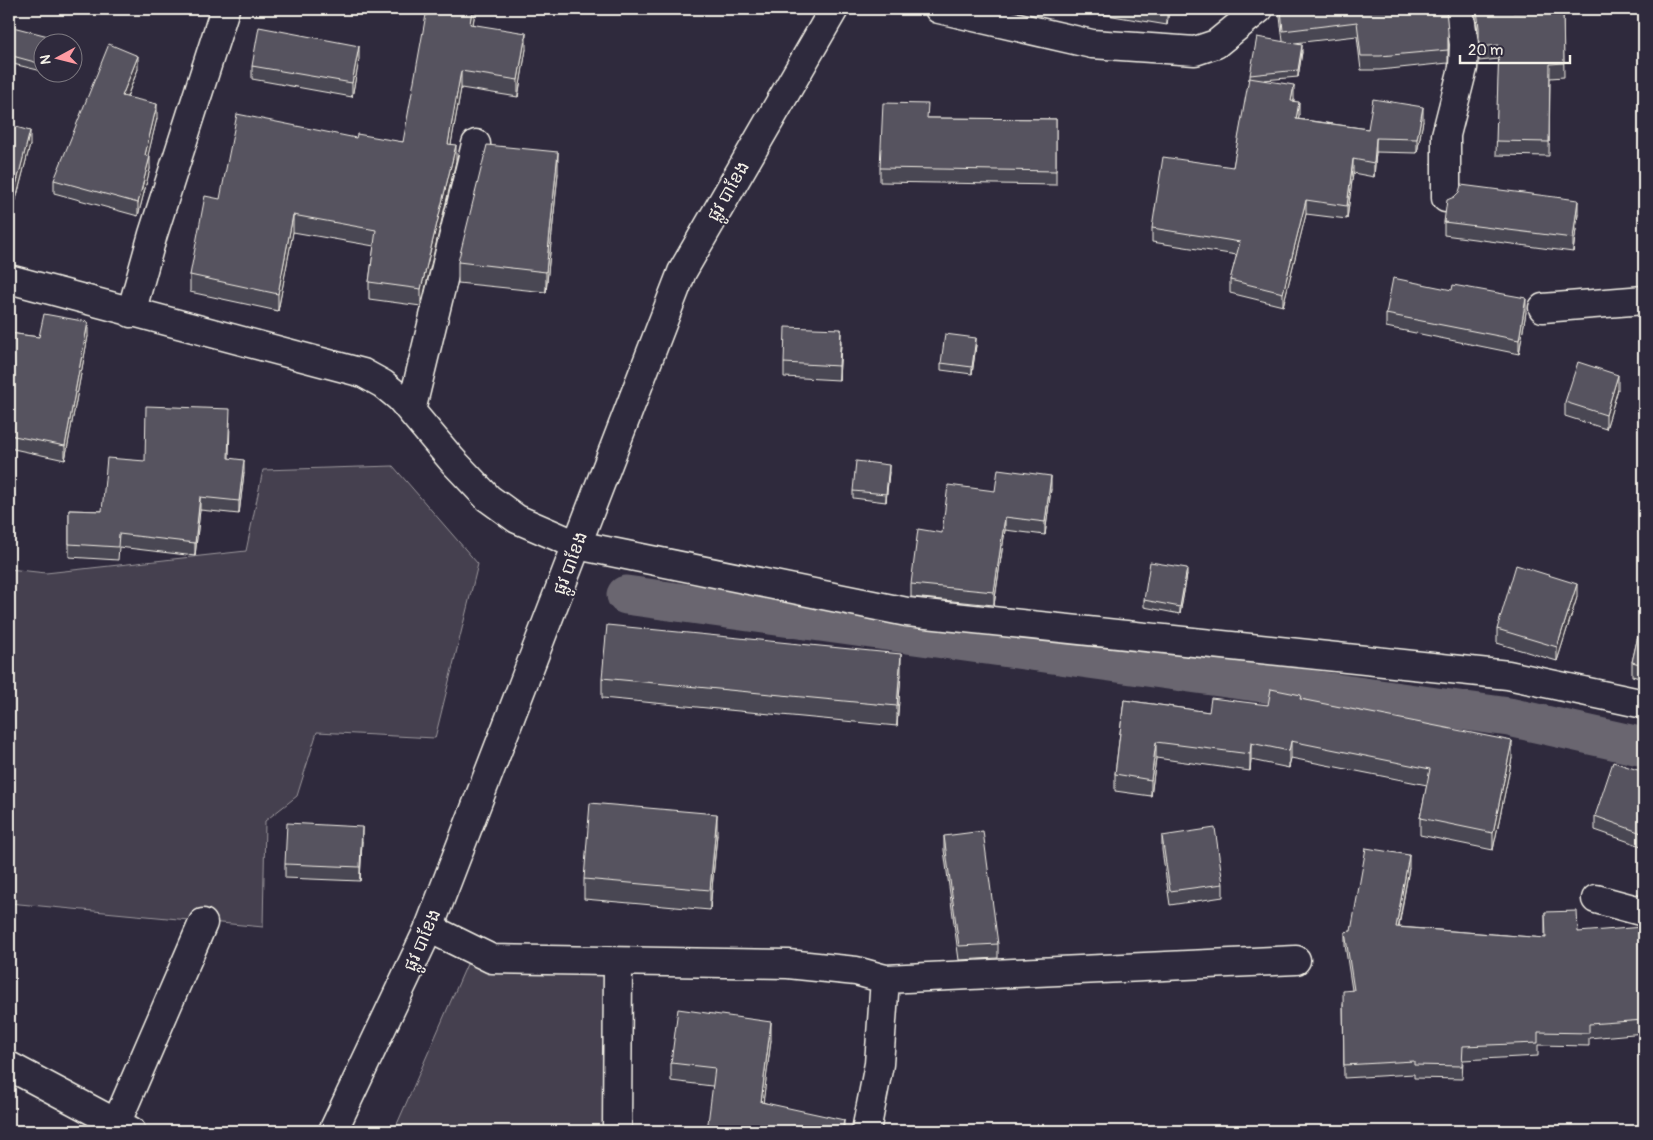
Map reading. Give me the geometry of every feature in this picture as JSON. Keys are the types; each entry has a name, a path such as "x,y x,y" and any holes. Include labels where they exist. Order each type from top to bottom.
{"street":[{"path":"131,313 153,234 225,9"},
{"name":"ផ្លូវ បាខែង","path":"333,1131 429,928 682,272 834,9"},
{"path":"939,9 1092,44 1195,51 1216,44 1259,9"},
{"path":"1446,198 1446,135 1463,68 1464,44 1459,9"},
{"path":"410,410 476,144"},
{"path":"9,279 131,313 363,373 383,384 410,410 452,460 488,498 517,519 576,545 906,612 1508,675 1644,704"},
{"path":"1543,308 1644,300"},
{"path":"1596,899 1644,912"},
{"path":"9,1066 124,1128 203,923"},
{"path":"429,928 492,959 618,963 788,964 856,972 885,979 1296,960"},
{"path":"617,1131 618,963"},
{"path":"866,1131 879,1064 885,979"}],"shaded area":[{"path":"393,466 478,564 435,738 317,732 297,796 265,821 263,927 9,903 9,569 46,573 246,551 263,470"},
{"path":"467,964 606,973 604,1131 394,1131"}],"building":[{"path":"427,9 472,9 470,24 526,33 518,80 461,71 448,144 456,145 421,289 369,282 376,230 293,215 278,294 190,275 205,196 220,199 237,114 356,138 357,134 403,142"},
{"path":"1281,9 1446,9 1448,50 1361,56 1357,22 1283,31"},
{"path":"1477,9 1513,9 1513,12 1563,11 1564,63 1550,64 1549,142 1496,141 1499,45 1479,47"},
{"path":"9,26 32,32 32,61 9,55"},
{"path":"259,27 359,46 352,83 252,66"},
{"path":"1257,37 1302,45 1298,70 1250,75"},
{"path":"109,44 138,56 122,96 157,104 145,155 150,156 138,203 54,180"},
{"path":"1249,78 1294,85 1291,101 1299,102 1296,119 1368,129 1373,99 1423,107 1417,139 1376,138 1374,163 1353,159 1347,206 1306,200 1283,293 1230,280 1240,242 1152,228 1163,157 1233,167"},
{"path":"883,103 928,104 927,118 1056,119 1056,171 880,168"},
{"path":"9,125 30,131 12,201 9,200"},
{"path":"487,145 558,152 546,272 458,262"},
{"path":"1461,185 1578,200 1573,238 1444,222 1447,200 1459,192"},
{"path":"1393,278 1452,290 1453,285 1526,298 1519,340 1386,314"},
{"path":"44,314 88,322 65,446 9,435 9,333 39,337"},
{"path":"785,327 841,329 839,366 784,363"},
{"path":"945,334 976,338 972,367 941,363"},
{"path":"1578,362 1618,375 1606,415 1565,402"},
{"path":"146,406 230,409 228,458 244,460 239,501 200,497 195,543 119,534 118,547 69,544 69,510 102,511 107,458 145,461"},
{"path":"856,461 889,465 886,494 853,491"},
{"path":"998,469 1051,476 1045,522 1005,517 994,592 911,584 918,529 942,533 948,485 995,491"},
{"path":"1150,562 1187,568 1180,607 1144,600"},
{"path":"1516,565 1577,584 1557,647 1497,629"},
{"path":"10,569 10,610 9,610"},
{"path":"1644,610 1644,665 1632,662"},
{"path":"607,625 901,654 897,706 602,678"},
{"path":"1271,689 1301,695 1300,699 1512,741 1493,833 1420,818 1430,769 1291,741 1289,751 1251,743 1250,754 1156,742 1151,780 1115,774 1124,700 1209,712 1211,698 1268,705"},
{"path":"1613,762 1644,772 1644,834 1595,816"},
{"path":"590,803 717,814 710,890 584,879"},
{"path":"287,823 362,827 360,867 285,864"},
{"path":"1215,828 1223,884 1170,891 1162,836"},
{"path":"983,831 998,944 959,946 944,836"},
{"path":"1366,848 1409,855 1396,927 1546,938 1545,912 1577,911 1578,932 1643,927 1644,1020 1589,1024 1589,1033 1538,1032 1538,1043 1463,1046 1462,1066 1414,1065 1414,1061 1344,1065 1343,991 1354,990 1345,932 1351,931"},
{"path":"678,1009 771,1022 761,1102 844,1120 842,1131 707,1131 715,1068 671,1063"}],"waterway":[{"path":"626,595 1509,717 1644,747"}]}
